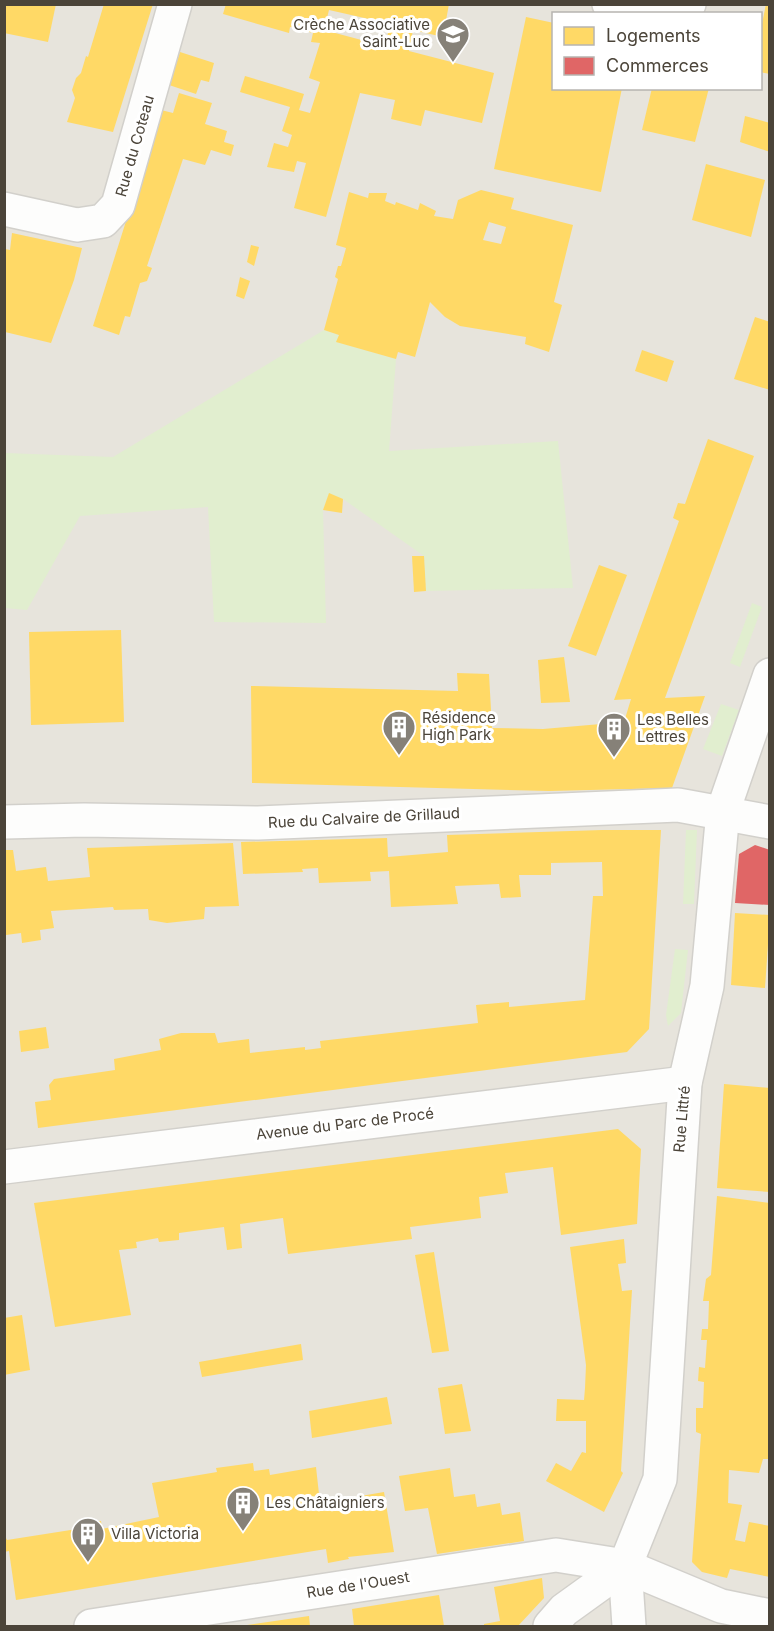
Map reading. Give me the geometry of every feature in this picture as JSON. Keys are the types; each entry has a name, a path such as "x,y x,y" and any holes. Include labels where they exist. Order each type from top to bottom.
{"street":[{"name":"Rue du Coteau","path":"4,209 77,225 103,221 118,205 175,4"},
{"path":"609,4 639,12"},
{"path":"669,12 680,10 689,4"},
{"name":"Rue Littré","path":"625,1566 660,1479 685,1083 707,986 723,811 770,675"},
{"name":"Rue du Calvaire de Grillaud","path":"4,822 84,820 258,823 678,805 723,811 770,822"},
{"name":"Avenue du Parc de Procé","path":"4,1167 685,1083"},
{"name":"Rue de l'Ouest","path":"91,1626 556,1554 625,1566 721,1606 770,1616"},
{"path":"550,1626 564,1610 625,1566"},
{"path":"625,1566 629,1626"}],"shaded area":[{"path":"5,5 769,5 769,1626 5,1626"}],"green space":[{"path":"324,330 339,335 337,342 396,359 389,451 558,441 573,588 426,591 424,556 343,499 329,494 323,510 326,623 214,622 208,507 80,516 27,610 5,608 5,453 113,457"},
{"path":"752,603 762,607 740,667 730,663"},
{"path":"721,704 739,710 722,756 703,749"},
{"path":"686,830 697,830 694,904 683,904"},
{"path":"675,949 688,950 681,1013 668,1026 666,1015"}],"building: Logements":[{"path":"4,4 56,4 48,42 4,33"},
{"path":"104,4 153,4 113,132 67,122 75,98 72,90 76,78 81,73 86,56 88,57"},
{"path":"226,4 449,4 443,37 413,30 409,51 494,73 482,123 425,110 421,126 391,119 395,100 360,93 326,217 294,208 306,163 297,161 294,172 267,167 274,143 288,147 292,135 282,131 290,107 240,92 245,76 304,94 299,110 310,113 320,82 309,78 320,43 311,42 313,33 290,27 289,33 223,14","holes":["329,10 391,24 384,46 324,30"]},
{"path":"766,4 770,4 770,74 762,72 762,24"},
{"path":"526,17 552,23 552,90 622,90 601,192 494,169"},
{"path":"180,52 214,63 209,82 201,80 196,94 169,85"},
{"path":"652,90 708,90 695,142 642,130"},
{"path":"179,93 212,103 205,124 227,131 224,142 234,145 231,156 211,150 205,165 183,159 147,266 152,268 147,281 140,283 130,317 125,316 119,335 93,326 161,110 173,113"},
{"path":"745,116 770,123 770,152 740,142"},
{"path":"706,164 765,180 751,237 692,220"},
{"path":"481,190 514,198 511,209 573,225 554,302 562,305 549,352 525,344 526,337 460,326 445,317 430,302 415,357 398,352 396,359 336,342 339,335 324,330 338,279 335,277 346,248 336,245 349,192 368,198 369,193 387,193 385,201 395,205 396,202 418,210 420,203 436,211 434,216 453,219 458,200","holes":["489,222 506,227 501,244 483,240"]},
{"path":"12,233 82,248 74,280 51,343 5,332 5,249 10,250"},
{"path":"251,245 259,247 254,266 247,262"},
{"path":"240,277 250,281 244,299 236,296"},
{"path":"755,317 770,322 770,390 734,379"},
{"path":"642,350 674,361 667,382 635,371"},
{"path":"708,439 754,456 665,698 705,696 672,788 549,791 252,783 251,686 458,691 457,673 489,674 492,728 543,729 624,722 631,699 614,700 679,521 673,518 678,503 685,504"},
{"path":"329,493 343,499 342,513 323,510"},
{"path":"412,556 424,556 426,591 414,592"},
{"path":"599,565 627,575 596,656 568,646"},
{"path":"121,630 124,722 31,725 29,632"},
{"path":"564,657 570,702 541,703 538,660"},
{"path":"661,830 649,1029 627,1052 38,1128 35,1102 51,1100 49,1085 54,1079 115,1070 114,1059 161,1050 159,1039 181,1033 215,1033 218,1043 249,1039 250,1053 305,1047 305,1050 321,1048 320,1041 478,1023 476,1005 509,1002 509,1007 585,1000 593,896 603,896 602,862 551,863 551,875 519,875 521,897 501,898 499,884 455,886 458,904 391,907 389,871 370,872 371,881 319,883 318,868 302,869 303,872 243,874 241,842 387,838 388,857 448,852 447,835"},
{"path":"233,843 239,906 205,907 204,919 167,923 149,920 148,909 114,910 113,907 51,911 54,928 40,930 41,940 22,943 21,933 6,935 4,850 13,850 16,871 46,867 48,881 90,877 87,848"},
{"path":"735,913 770,915 765,988 731,985"},
{"path":"46,1027 49,1048 21,1052 19,1031"},
{"path":"724,1084 770,1088 770,1192 717,1188"},
{"path":"618,1129 641,1149 637,1224 561,1235 553,1167 505,1173 508,1193 479,1197 481,1218 410,1227 412,1239 288,1254 283,1218 240,1224 242,1248 227,1250 224,1227 179,1233 179,1240 159,1242 158,1238 136,1242 137,1248 119,1250 131,1315 55,1327 34,1203"},
{"path":"717,1196 770,1203 768,1459 763,1459 759,1473 729,1470 728,1503 742,1505 735,1540 745,1542 749,1522 770,1526 770,1577 730,1569 727,1578 702,1572 692,1562 701,1434 696,1432 696,1408 703,1408 704,1382 698,1381 699,1367 705,1368 707,1340 701,1340 702,1329 708,1329 709,1301 703,1301 706,1279 711,1275"},
{"path":"624,1239 626,1263 618,1264 622,1291 632,1290 621,1471 623,1473 604,1512 546,1481 556,1463 571,1471 582,1452 586,1453 586,1421 556,1421 557,1399 584,1400 585,1388 586,1365 570,1247"},
{"path":"434,1252 449,1351 432,1353 415,1255"},
{"path":"22,1315 30,1370 4,1375 4,1318"},
{"path":"301,1344 303,1360 202,1377 199,1362"},
{"path":"462,1384 471,1431 445,1434 438,1388"},
{"path":"387,1397 392,1424 312,1438 309,1411"},
{"path":"253,1463 254,1471 269,1469 270,1475 316,1467 320,1503 384,1492 394,1552 348,1557 349,1559 328,1563 326,1549 16,1600 9,1551 4,1552 4,1534 7,1540 77,1529 76,1525 101,1521 102,1529 159,1517 152,1483 217,1472 216,1468"},
{"path":"450,1468 454,1497 475,1494 477,1507 500,1503 502,1515 520,1512 524,1541 437,1554 428,1508 405,1511 399,1476"},
{"path":"542,1578 544,1598 518,1626 484,1626 484,1624 500,1621 494,1587"},
{"path":"439,1595 444,1626 354,1626 352,1609"},
{"path":"309,1616 310,1626 247,1626 247,1625"}],"building: Commerces":[{"path":"755,845 770,850 770,905 735,903 739,854"}],"place":[{"name":"Crèche Associative Saint-Luc","path":"453,63"},
{"name":"Résidence High Park","path":"399,756"},
{"name":"Les Belles Lettres","path":"614,758"},
{"name":"Les Châtaigniers","path":"243,1532"},
{"name":"Villa Victoria","path":"88,1563"}]}
